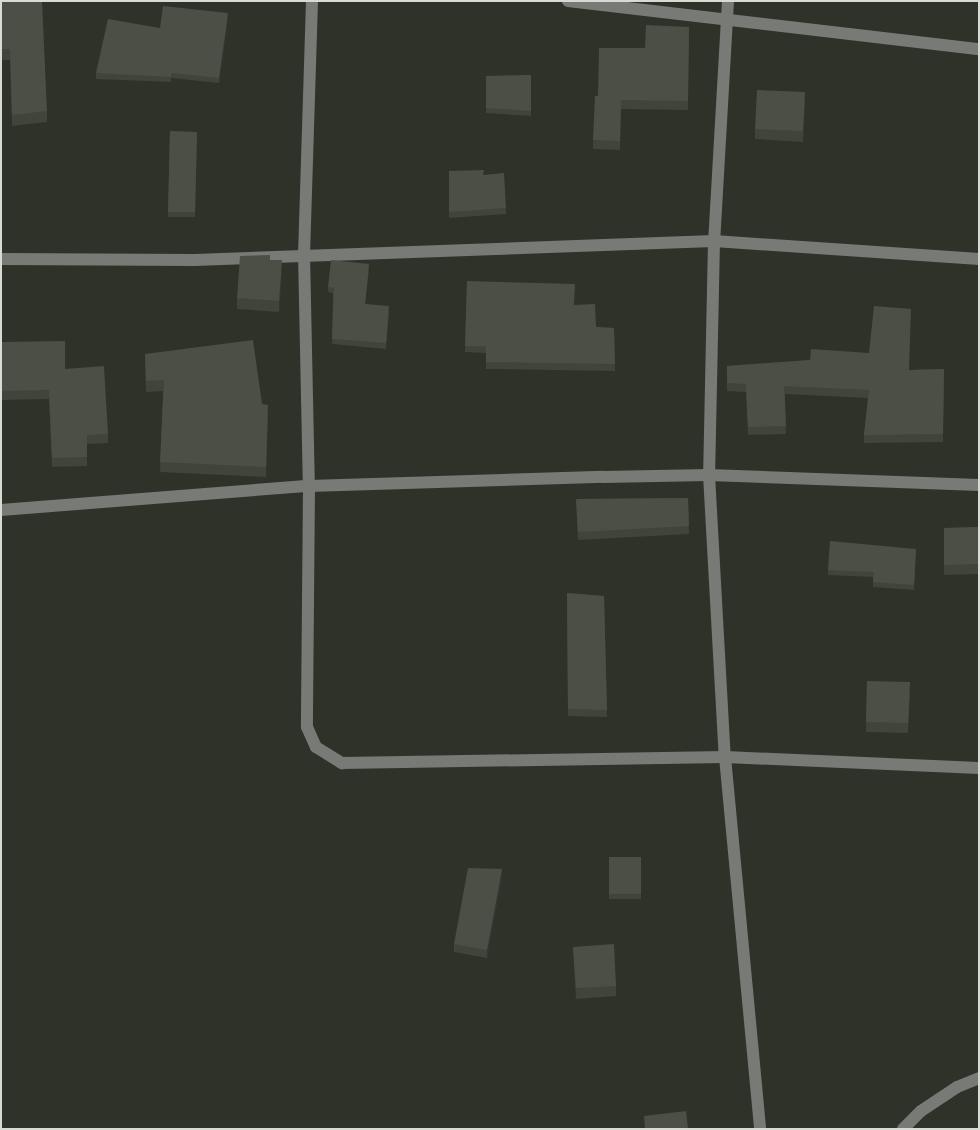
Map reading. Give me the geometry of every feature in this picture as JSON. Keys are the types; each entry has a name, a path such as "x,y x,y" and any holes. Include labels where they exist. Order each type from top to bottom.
{"street":[{"path":"312,1 304,254 309,486 307,727 316,747 342,763 725,757 979,768"},
{"path":"568,1 979,49"},
{"path":"728,1 714,241 709,475 725,757 760,1129"},
{"path":"1,259 194,260 304,254 714,241 979,259"},
{"path":"1,510 309,486 709,475 979,485"},
{"path":"904,1129 921,1111 957,1087 979,1078"}],"building":[{"path":"1,1 42,1 47,111 12,115 10,49 1,49"},
{"path":"163,6 228,13 219,78 171,73 171,77 96,73 108,19 160,28"},
{"path":"646,25 689,27 688,101 621,100 620,141 593,140 595,96 598,96 599,48 645,48"},
{"path":"531,75 531,111 486,108 486,76"},
{"path":"757,90 805,92 803,131 755,129"},
{"path":"170,131 197,132 195,212 168,212"},
{"path":"484,170 483,175 504,173 506,208 449,212 449,171"},
{"path":"270,255 270,260 282,260 279,301 237,298 240,256"},
{"path":"331,260 369,264 365,304 389,306 386,343 332,339 334,288 328,287"},
{"path":"467,281 575,284 574,305 595,304 596,327 614,328 615,364 486,362 486,346 465,346"},
{"path":"874,306 911,309 909,370 944,369 943,434 864,435 869,390 784,386 786,426 748,427 746,384 727,383 727,366 810,360 811,349 869,353"},
{"path":"253,340 262,404 268,405 266,467 160,462 164,380 146,381 145,354"},
{"path":"65,341 65,369 104,366 108,434 87,435 87,457 52,458 49,390 1,391 1,342"},
{"path":"688,498 689,526 578,532 576,499"},
{"path":"979,527 979,564 944,565 944,528"},
{"path":"830,541 916,549 914,585 873,582 874,572 828,570"},
{"path":"567,593 604,596 607,710 568,709"},
{"path":"867,681 910,682 908,723 866,722"},
{"path":"609,857 641,857 641,894 609,894"},
{"path":"468,868 502,869 487,950 454,944"},
{"path":"614,944 616,986 576,988 573,947"},
{"path":"686,1111 688,1129 645,1129 644,1116"}]}
